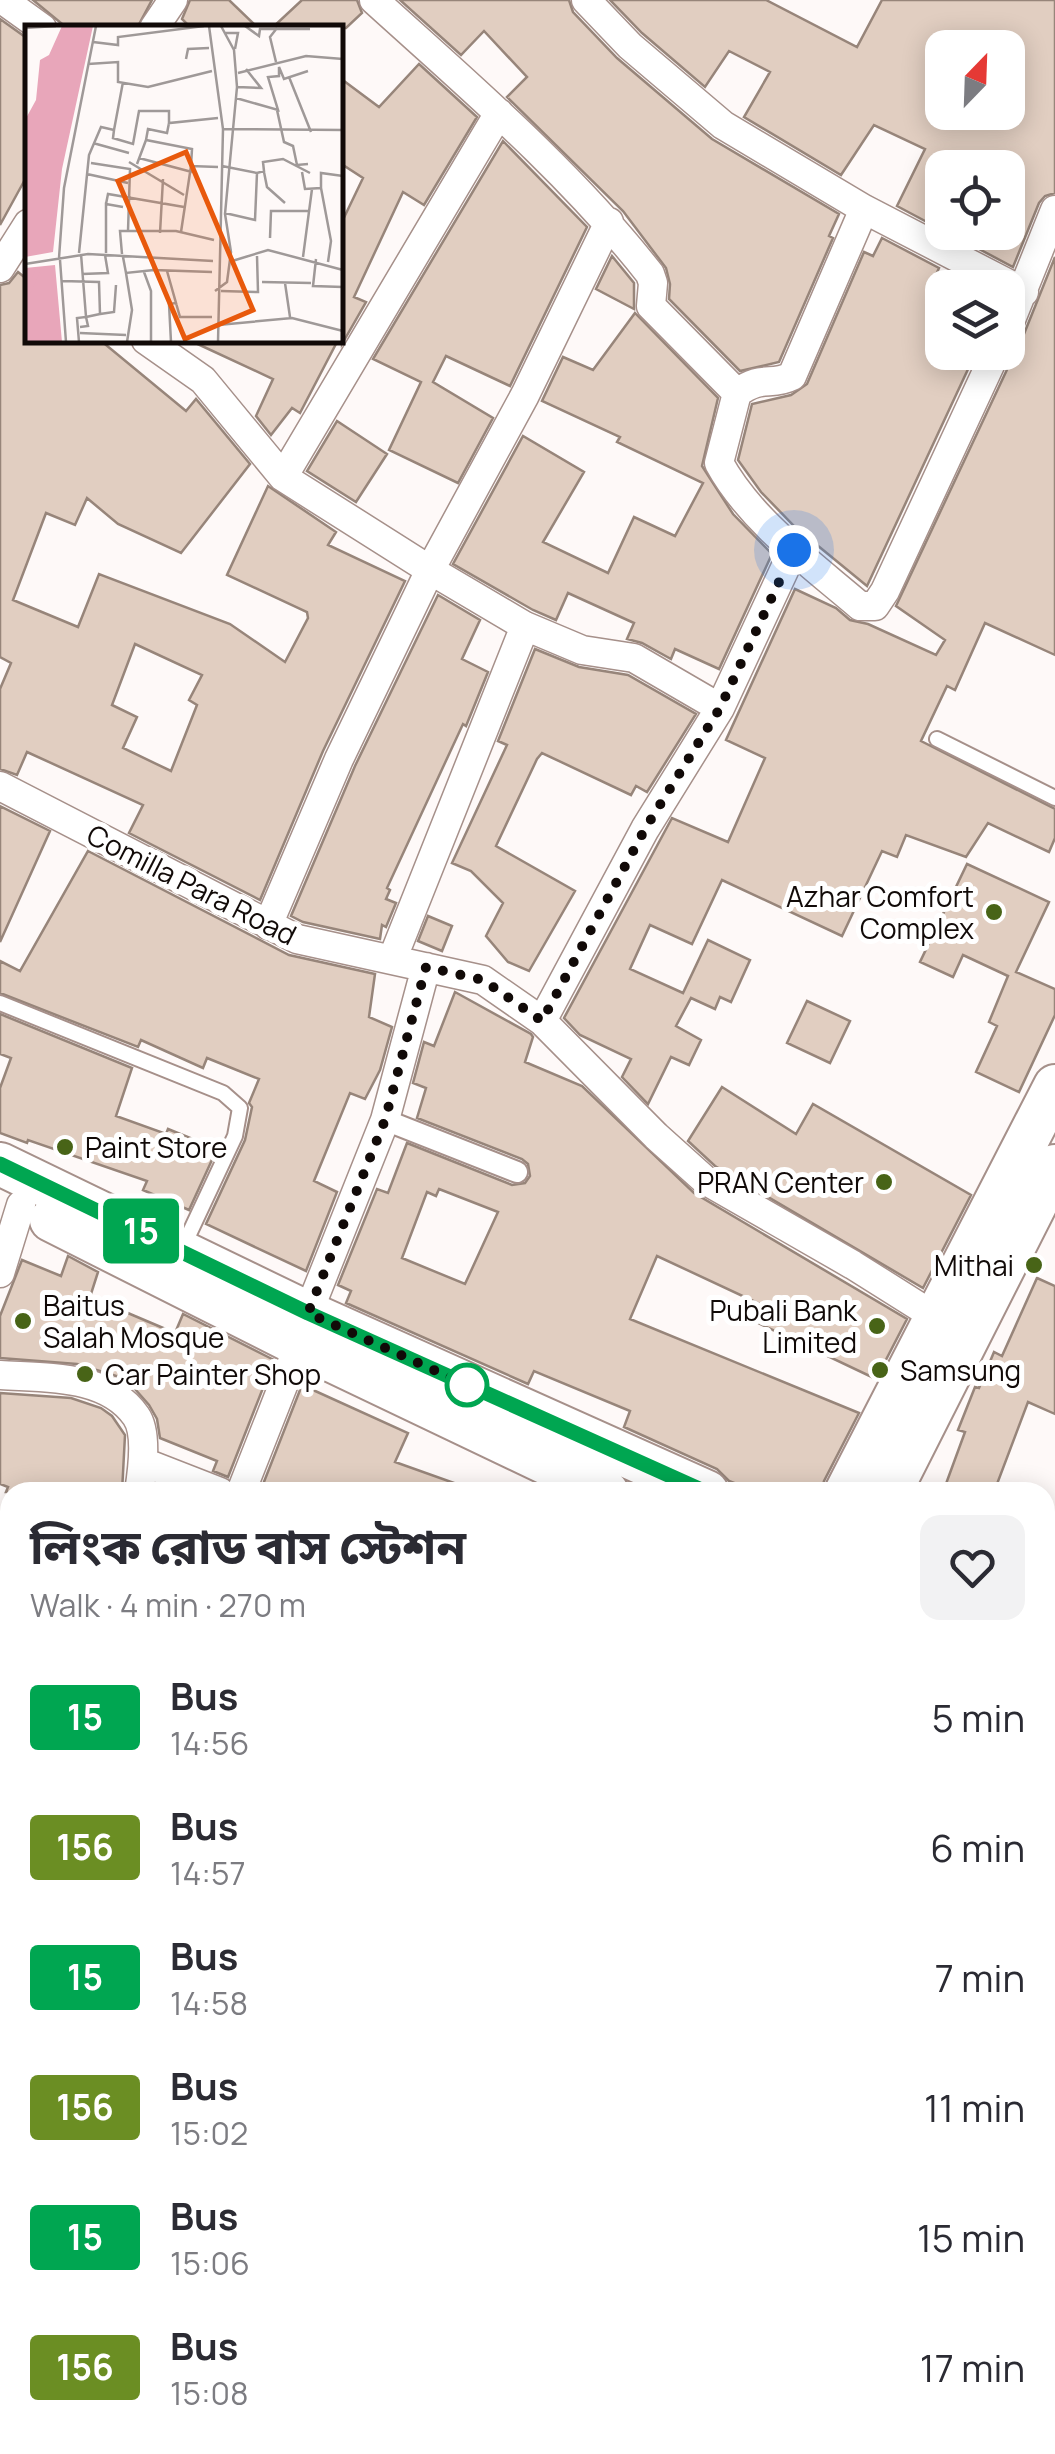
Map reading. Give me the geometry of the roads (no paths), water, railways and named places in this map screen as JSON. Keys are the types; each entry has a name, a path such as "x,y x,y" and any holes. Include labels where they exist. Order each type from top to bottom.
{"main road":[{"path":"851,1482 1055,1086"},
{"path":"0,1164 182,1251 304,1329 588,1482"},
{"path":"895,1482 1055,1166"},
{"path":"11,1200 304,1329 681,1482"}],"street":[{"path":"3,0 38,25"},
{"path":"156,25 173,0"},
{"path":"374,0 498,113 609,222 650,274 652,306 737,393"},
{"path":"586,0 630,46 723,125 864,209 982,270"},
{"path":"283,477 498,113"},
{"path":"1025,289 1054,208"},
{"path":"864,209 792,376 754,380 737,393 720,462 732,485 794,550 860,606 875,606 987,370"},
{"path":"268,924 338,759 430,570 525,395 609,222"},
{"path":"149,342 203,380 283,477 526,626 582,650 634,658 720,708"},
{"path":"542,1021 645,829 720,708 794,550"},
{"path":"392,960 526,626"},
{"name":"Comilla Para Road","path":"0,786 297,939 483,980 542,1021 705,1180 934,1316"},
{"path":"245,1482 385,1120 426,967"},
{"path":"385,1120 517,1172"},
{"path":"0,1273 11,1200"},
{"path":"0,1375 84,1382 116,1397 138,1418 144,1462 141,1482"},
{"path":"144,1462 195,1482"}],"lane":[{"path":"936,739 1055,798"},
{"path":"0,1003 223,1093 240,1108 235,1136 182,1251"}],"place":[{"name":"Azhar Comfort Complex","path":"994,912"},
{"name":"Paint Store","path":"65,1147"},
{"name":"PRAN Center","path":"884,1182"},
{"name":"Mithai","path":"1034,1265"},
{"name":"Baitus Salah Mosque","path":"23,1321"},
{"name":"Pubali Bank Limited","path":"877,1326"},
{"name":"Samsung","path":"880,1370"},
{"name":"Car Painter Shop","path":"85,1374"}]}
